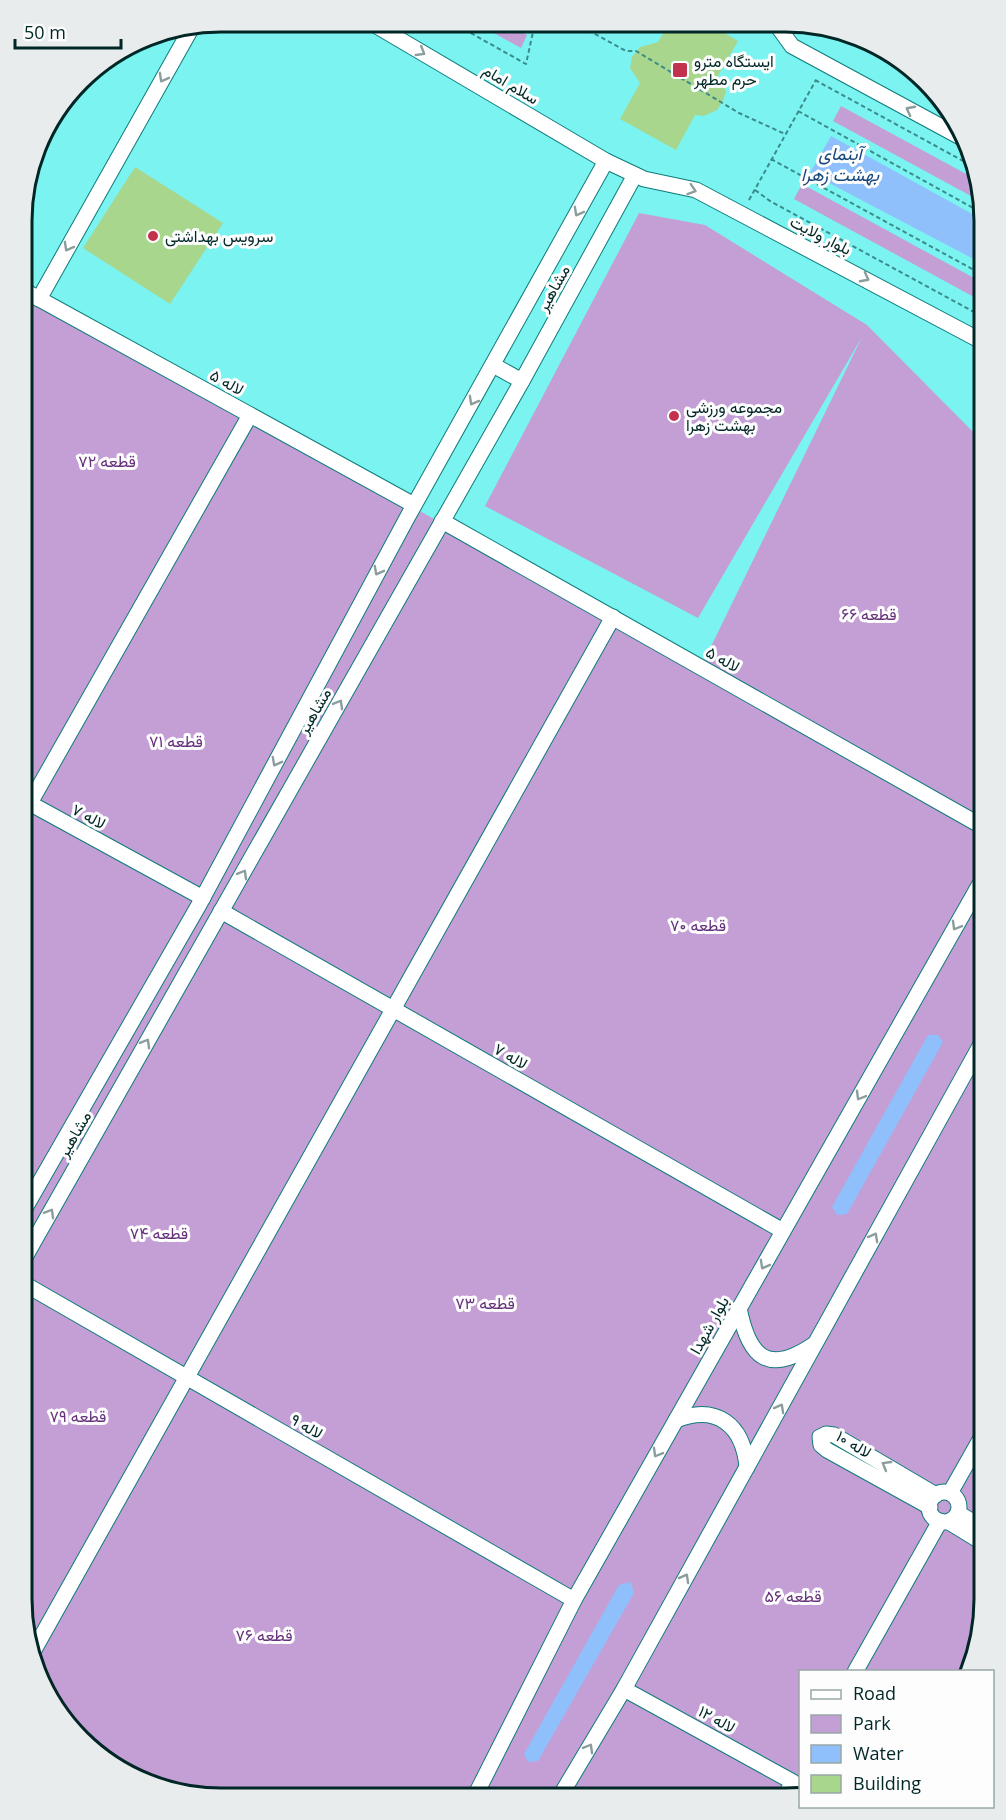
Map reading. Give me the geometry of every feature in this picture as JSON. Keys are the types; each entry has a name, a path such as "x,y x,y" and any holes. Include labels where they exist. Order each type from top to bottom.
{"street":[{"name":"سلام امام","path":"387,32 606,161 636,175"},
{"path":"782,32 792,46 953,133"},
{"path":"39,299 188,35"},
{"name":"مشاهیر","path":"32,1196 203,898 414,505 606,161"},
{"name":"مشاهیر","path":"32,1245 522,381 636,175"},
{"name":"بلوار ولایت","path":"636,175 696,190 974,337"},
{"name":"لاله ۵","path":"32,295 414,505"},
{"path":"493,365 522,381"},
{"path":"32,792 250,415"},
{"name":"لاله ۵","path":"442,521 974,822"},
{"path":"37,1644 613,617"},
{"name":"لاله ۷","path":"32,805 203,898"},
{"name":"بلوار شهدا","path":"479,1788 574,1600 974,894"},
{"name":"لاله ۷","path":"221,911 783,1231"},
{"path":"566,1788 624,1689 974,1062"},
{"name":"لاله ۹","path":"32,1288 574,1600"},
{"path":"739,1308 747,1339 755,1352 771,1360 790,1359 815,1344"},
{"path":"676,1420 702,1413 718,1416 730,1424 745,1450 747,1467"},
{"name":"لاله ۱۰","path":"826,1434 834,1435 938,1498 827,1450 822,1445 820,1437 826,1434"},
{"path":"974,1447 938,1498 932,1516 974,1526"},
{"path":"856,1670 949,1519 957,1499 938,1498"},
{"path":"949,1519 974,1536"},
{"name":"لاله ۱۲","path":"624,1689 793,1782 789,1788"}],"path":[{"path":"469,32 526,64 533,32"},
{"path":"591,32 626,51 636,51 740,113 784,134"},
{"path":"741,214 825,64"},
{"path":"815,80 965,162"},
{"path":"798,111 974,208"},
{"path":"771,159 974,270"},
{"path":"755,189 770,201 974,312"}],"green space":[{"path":"492,32 521,32 527,35 521,48"},
{"path":"841,106 969,175 973,197 833,121"},
{"path":"802,184 974,278 974,297 794,199"},
{"path":"639,213 705,225 867,325 974,433 974,1612 971,1637 960,1670 799,1670 799,1788 195,1787 148,1774 105,1750 78,1724 63,1705 51,1683 35,1637 32,1612 32,296 701,667 862,337 698,618 485,506"}],"water":[{"name":"آبنمای بهشت زهرا","path":"831,136 974,215 974,259 810,173"},
{"path":"928,1035 938,1035 943,1042 847,1214 837,1215 832,1207"},
{"path":"631,1582 634,1593 538,1761 528,1762 524,1754 619,1585"}],"building":[{"path":"664,32 723,32 738,41 718,76 726,91 723,101 717,110 704,116 695,115 676,150 620,119 640,83 630,68 632,57 640,47 658,42"},
{"name":"سرویس بهداشتی","path":"135,167 223,223 170,304 83,248"}],"place":[{"name":"ایستگاه مترو حرم مطهر","path":"680,70"},
{"name":"سرویس بهداشتی","path":"153,236"},
{"name":"مجموعه ورزشی بهشت زهرا","path":"674,416"}],"park label":[{"name":"قطعه ۷۲","path":"107,461"},
{"name":"قطعه ۶۶","path":"869,614"},
{"name":"قطعه ۷۱","path":"176,741"},
{"name":"قطعه ۷۰","path":"698,925"},
{"name":"قطعه ۷۴","path":"159,1233"},
{"name":"قطعه ۷۳","path":"485,1303"},
{"name":"قطعه ۷۹","path":"78,1416"},
{"name":"قطعه ۵۶","path":"793,1596"},
{"name":"قطعه ۷۶","path":"264,1635"}]}
